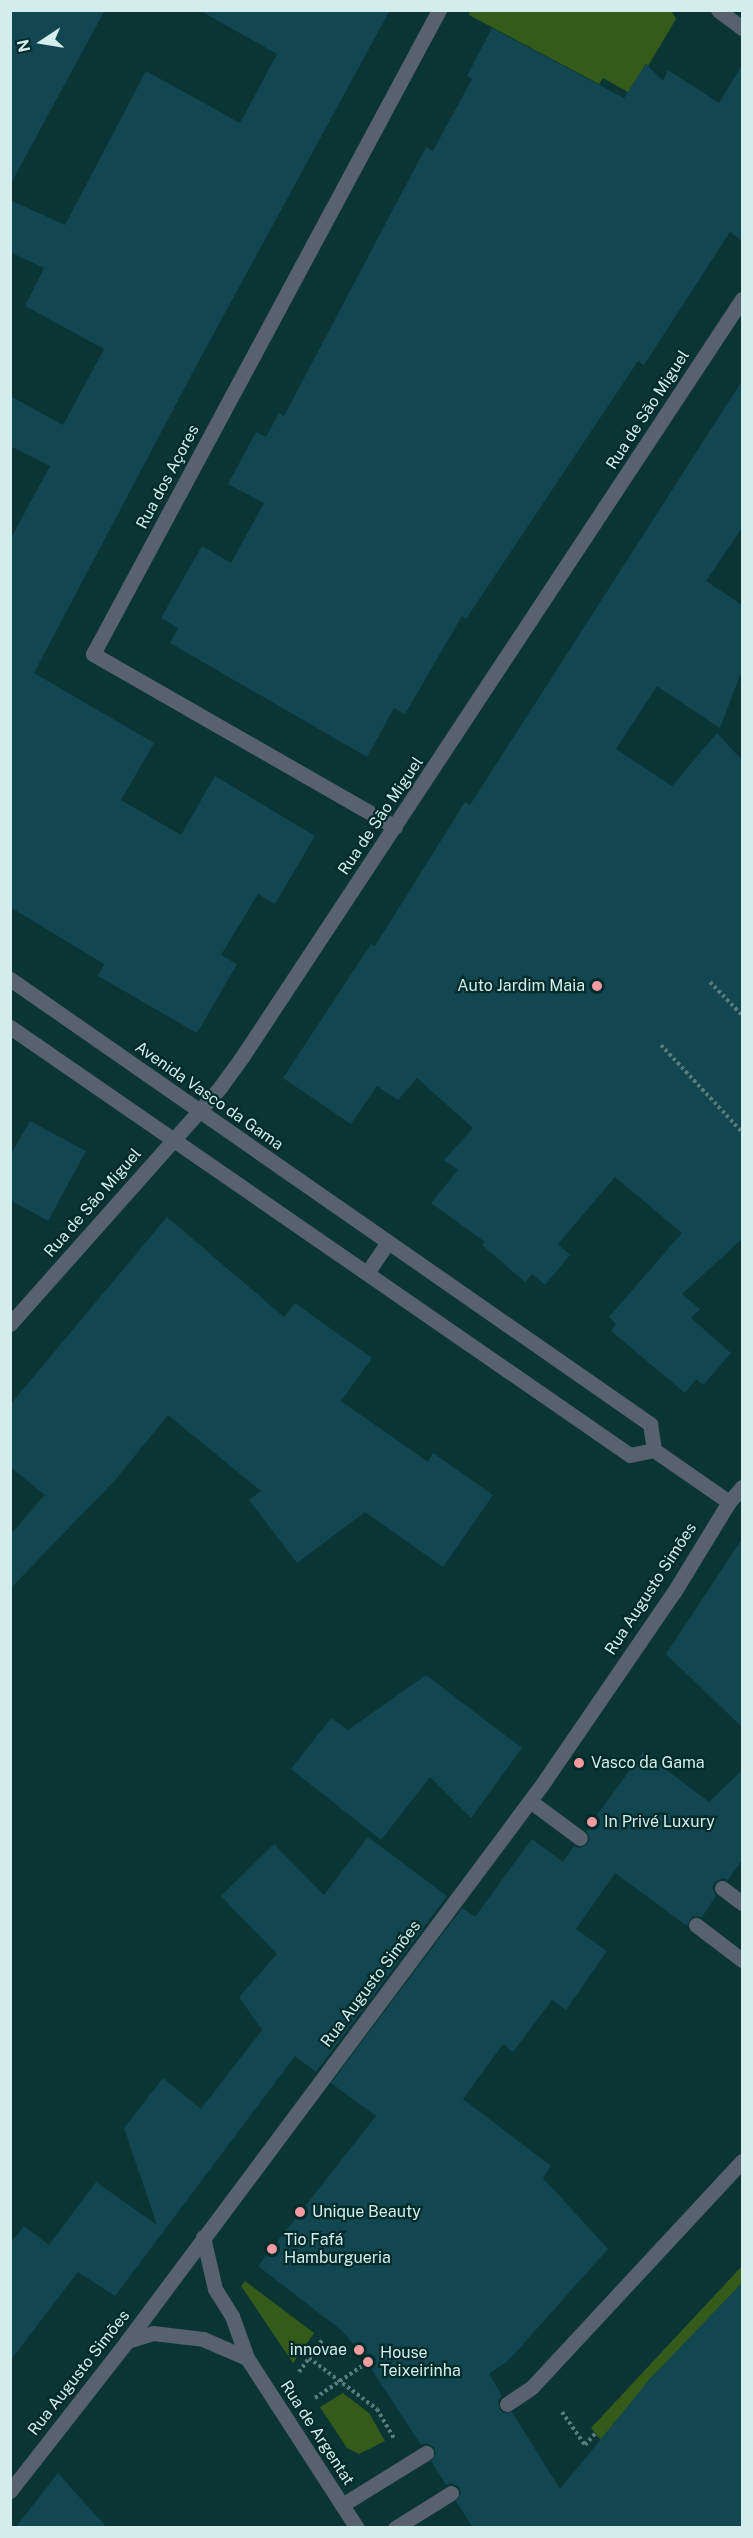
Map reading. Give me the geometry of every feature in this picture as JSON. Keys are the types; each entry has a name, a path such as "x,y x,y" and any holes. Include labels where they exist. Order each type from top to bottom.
{"street":[{"name":"Rua dos Açores","path":"395,826 93,654 439,10"},
{"path":"718,10 742,28"},
{"name":"Rua de São Miguel","path":"10,1324 173,1140 242,1058 742,299"},
{"name":"Avenida Vasco da Gama","path":"10,979 650,1424 654,1450"},
{"path":"10,1026 630,1455 654,1450 729,1502"},
{"path":"367,1273 388,1242"},
{"name":"Rua Augusto Simões","path":"10,2491 127,2341 530,1801 674,1592 729,1502 742,1487"},
{"path":"530,1801 580,1838"},
{"path":"722,1888 742,1903"},
{"path":"696,1925 742,1960"},
{"path":"507,2404 532,2387 742,2161"},
{"name":"Rua de Argentat","path":"203,2237 215,2289 232,2316 247,2358 357,2528"},
{"path":"127,2341 153,2333 203,2339 247,2358"},
{"path":"342,2505 426,2453"},
{"path":"395,2528 451,2493"}],"path":[{"path":"710,982 742,1015"},
{"path":"662,1045 742,1132"},
{"path":"299,2372 322,2340"},
{"path":"309,2358 377,2409 392,2436"},
{"path":"315,2398 368,2362"},
{"path":"562,2412 585,2445 596,2434"}],"green space":[{"path":"470,10 671,10 676,19 648,66 646,64 628,92 603,78 599,84 469,15"},
{"path":"742,2266 742,2283 650,2379 601,2440 591,2428"},
{"path":"245,2281 314,2333 293,2363 241,2286"},
{"path":"343,2393 369,2413 385,2441 359,2454 347,2448 320,2407"}],"building":[{"path":"10,10 105,10 10,185"},
{"path":"199,10 390,10 194,370 34,673 154,743 121,800 181,835 215,776 315,836 275,904 258,894 221,955 237,964 197,1033 98,976 104,964 10,907 10,540 50,466 10,446 10,396 63,425 104,349 25,306 44,268 10,252 10,200 65,225 146,71 240,123 277,54"},
{"path":"492,28 624,98 646,64 663,81 668,70 719,103 742,65 742,241 730,232 644,365 638,361 466,619 462,616 405,714 394,708 367,757 170,643 178,628 161,618 202,546 231,563 264,503 228,484 256,432 266,437 279,413 284,416 426,147 433,151 472,79 467,76"},
{"path":"742,381 742,528 706,581 742,605 742,670 720,728 657,686 616,749 672,786 717,733 742,760 742,1239 682,1294 700,1309 691,1318 731,1353 703,1385 696,1379 685,1393 611,1331 616,1324 609,1317 682,1233 615,1177 558,1244 570,1255 545,1285 532,1274 525,1282 482,1245 485,1242 431,1203 458,1170 444,1160 473,1128 417,1078 398,1100 377,1086 351,1124 283,1078 371,944 375,946 465,802 470,805"},
{"path":"30,1121 86,1151 48,1221 10,1200 10,1156"},
{"path":"167,1217 284,1317 295,1303 372,1358 341,1401 428,1462 433,1453 493,1495 443,1567 365,1512 297,1563 249,1500 261,1491 168,1415 116,1479 10,1589 10,1535 45,1495 10,1467 10,1405"},
{"path":"742,1539 742,1727 666,1654"},
{"path":"426,1675 522,1748 471,1818 430,1777 381,1840 291,1769 331,1718 348,1730"},
{"path":"643,1752 709,1802 742,1770 742,1860 728,1880 723,1878 715,1882 712,1887 716,1896 702,1917 692,1916 687,1926 615,1873 576,1929 607,1951 566,2010 552,2000 513,2052 503,2044 463,2099 551,2166 543,2178 608,2249 509,2360 489,2374 502,2396 498,2400 499,2409 503,2413 512,2412 560,2489 650,2379 742,2283 742,2528 473,2528 456,2501 461,2493 459,2487 451,2483 446,2485 431,2461 436,2453 434,2447 426,2443 421,2445 359,2350 341,2330 258,2266 376,2116 331,2083 462,1908 475,1917 532,1839 563,1862 574,1846 579,1848 587,1844 590,1839 586,1830"},
{"path":"368,1837 447,1896 316,2072 295,2056 115,2296 78,2272 10,2361 10,2244 24,2226 49,2245 96,2182 157,2225 124,2128 163,2078 201,2109 262,2030 239,1997 277,1954 221,1896 274,1844 324,1895"},
{"path":"58,2473 107,2528 15,2528"}],"place":[{"name":"Auto Jardim Maia","path":"597,986"},
{"name":"Vasco da Gama","path":"579,1763"},
{"name":"In Privé Luxury","path":"592,1822"},
{"name":"Unique Beauty","path":"300,2212"},
{"name":"Tio Fafá Hamburgueria","path":"272,2249"},
{"name":"innovae","path":"359,2350"},
{"name":"House Teixeirinha","path":"368,2362"}]}
